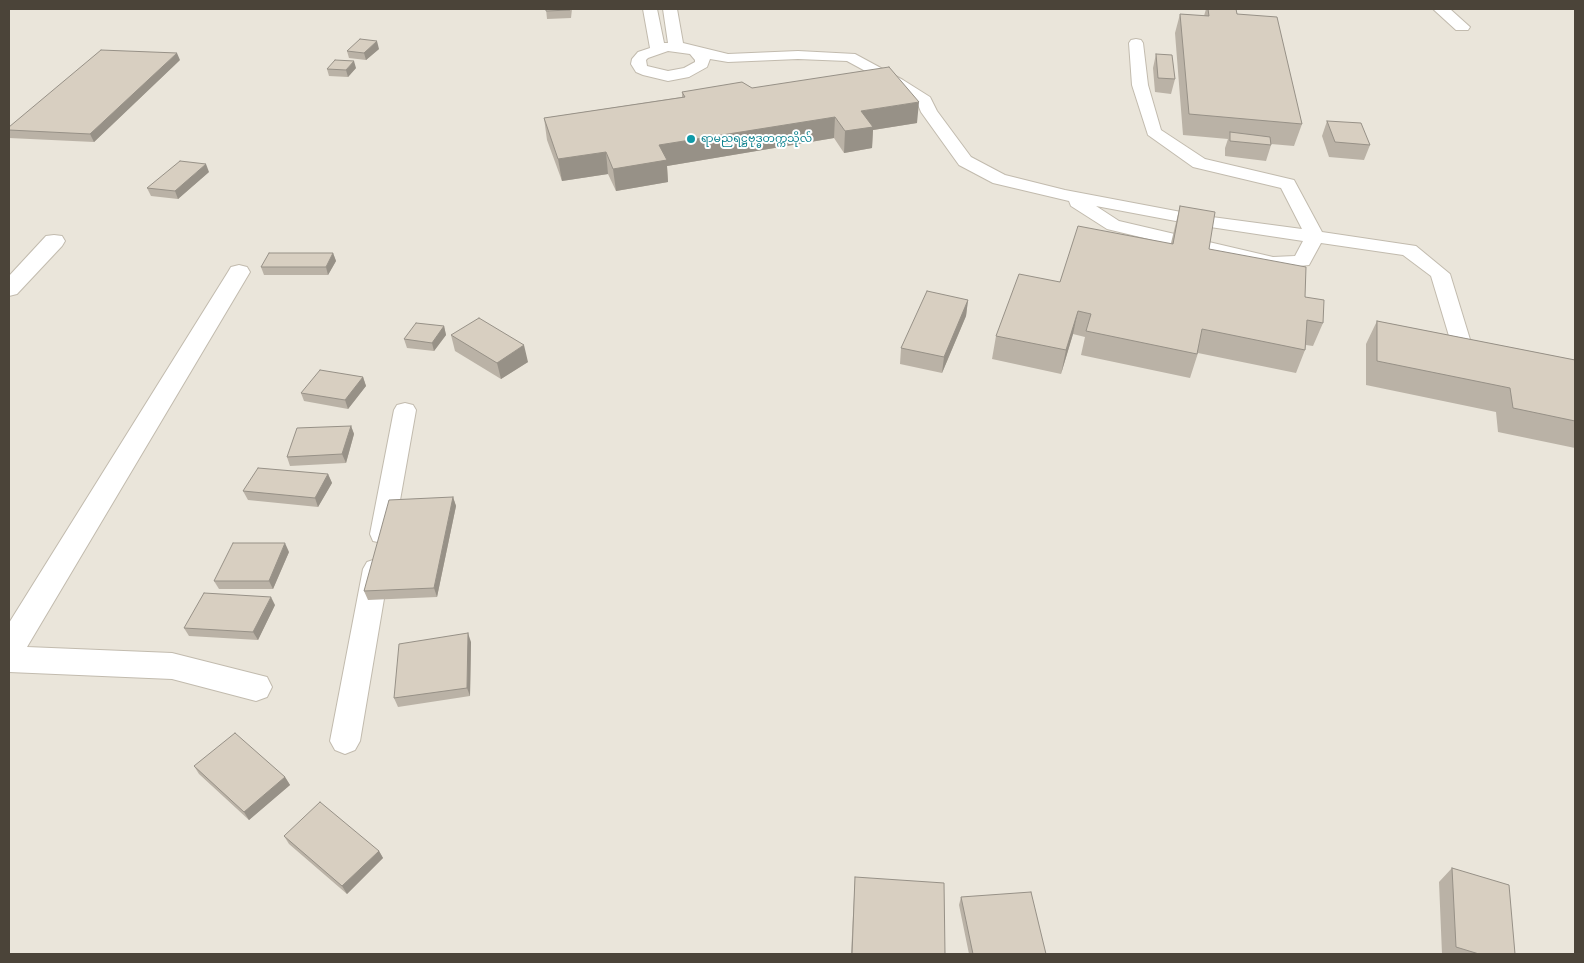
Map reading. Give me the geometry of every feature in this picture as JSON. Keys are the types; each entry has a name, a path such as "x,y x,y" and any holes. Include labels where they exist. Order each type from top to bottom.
{"street":[{"path":"1441,9 1462,27"},
{"path":"9,289 54,242"},
{"path":"9,650 150,416 240,272"},
{"path":"9,659 172,666 256,687"}],"lane":[{"path":"650,9 658,48"},
{"path":"670,9 676,47"},
{"path":"1136,44 1140,85 1154,132 1199,163 1288,184 1314,236"},
{"path":"695,51 703,59 697,69 679,75 668,76 648,72 641,69 638,64 639,59 643,55 658,48 676,47 695,51 728,58 798,55 850,57 898,83 924,100 929,112 964,160 999,179 1065,195 1197,220 1408,250 1440,274 1462,346"},
{"path":"1065,195 1113,225 1273,263 1302,261 1314,236"},
{"path":"345,740 405,410"}],"shaded area":[{"path":"9,9 1575,9 1575,954 9,954"}],"building":[{"path":"546,9 570,9 570,10 546,11"},
{"path":"1208,9 1236,9 1237,14 1277,17 1302,124 1189,114 1180,14 1209,16"},
{"path":"360,39 377,41 364,53 347,51"},
{"path":"101,50 177,53 90,134 9,130 9,127"},
{"path":"1156,54 1172,55 1175,79 1158,78"},
{"path":"335,60 354,61 346,70 327,69"},
{"path":"889,67 919,102 861,111 873,127 845,131 835,117 659,145 667,160 613,169 606,152 558,159 544,118 685,97 682,92 742,82 752,88"},
{"path":"1327,121 1361,123 1370,145 1335,142"},
{"path":"1230,132 1270,137 1271,145 1230,141"},
{"path":"180,161 206,164 175,191 147,188"},
{"path":"1180,206 1215,212 1209,249 1306,267 1305,297 1324,300 1323,323 1307,320 1305,350 1202,329 1197,354 1086,331 1091,314 1078,311 1066,350 996,336 1019,274 1060,282 1078,226 1173,244"},
{"path":"269,253 333,253 326,267 261,267"},
{"path":"927,291 968,300 944,357 901,348"},
{"path":"479,318 524,345 497,363 451,335"},
{"path":"1377,321 1575,360 1575,421 1513,408 1510,388 1377,361"},
{"path":"416,323 444,326 432,343 404,339"},
{"path":"320,370 363,377 345,400 301,393"},
{"path":"351,426 342,454 287,457 297,428"},
{"path":"258,468 328,474 315,498 243,491"},
{"path":"453,497 434,588 364,591 389,500"},
{"path":"233,543 285,543 269,581 214,581"},
{"path":"204,593 271,597 253,632 184,628"},
{"path":"468,633 467,688 394,698 399,644"},
{"path":"235,733 285,777 244,812 194,766"},
{"path":"320,802 379,851 342,886 284,836"},
{"path":"1452,868 1509,885 1515,954 1479,954 1456,947"},
{"path":"855,877 944,883 945,954 852,954"},
{"path":"1031,892 1046,954 973,954 961,897"}],"place":[{"name":"ရာမညရဋ္ဌဗုဒ္ဓတက္ကသိုလ်","path":"691,139"}]}
